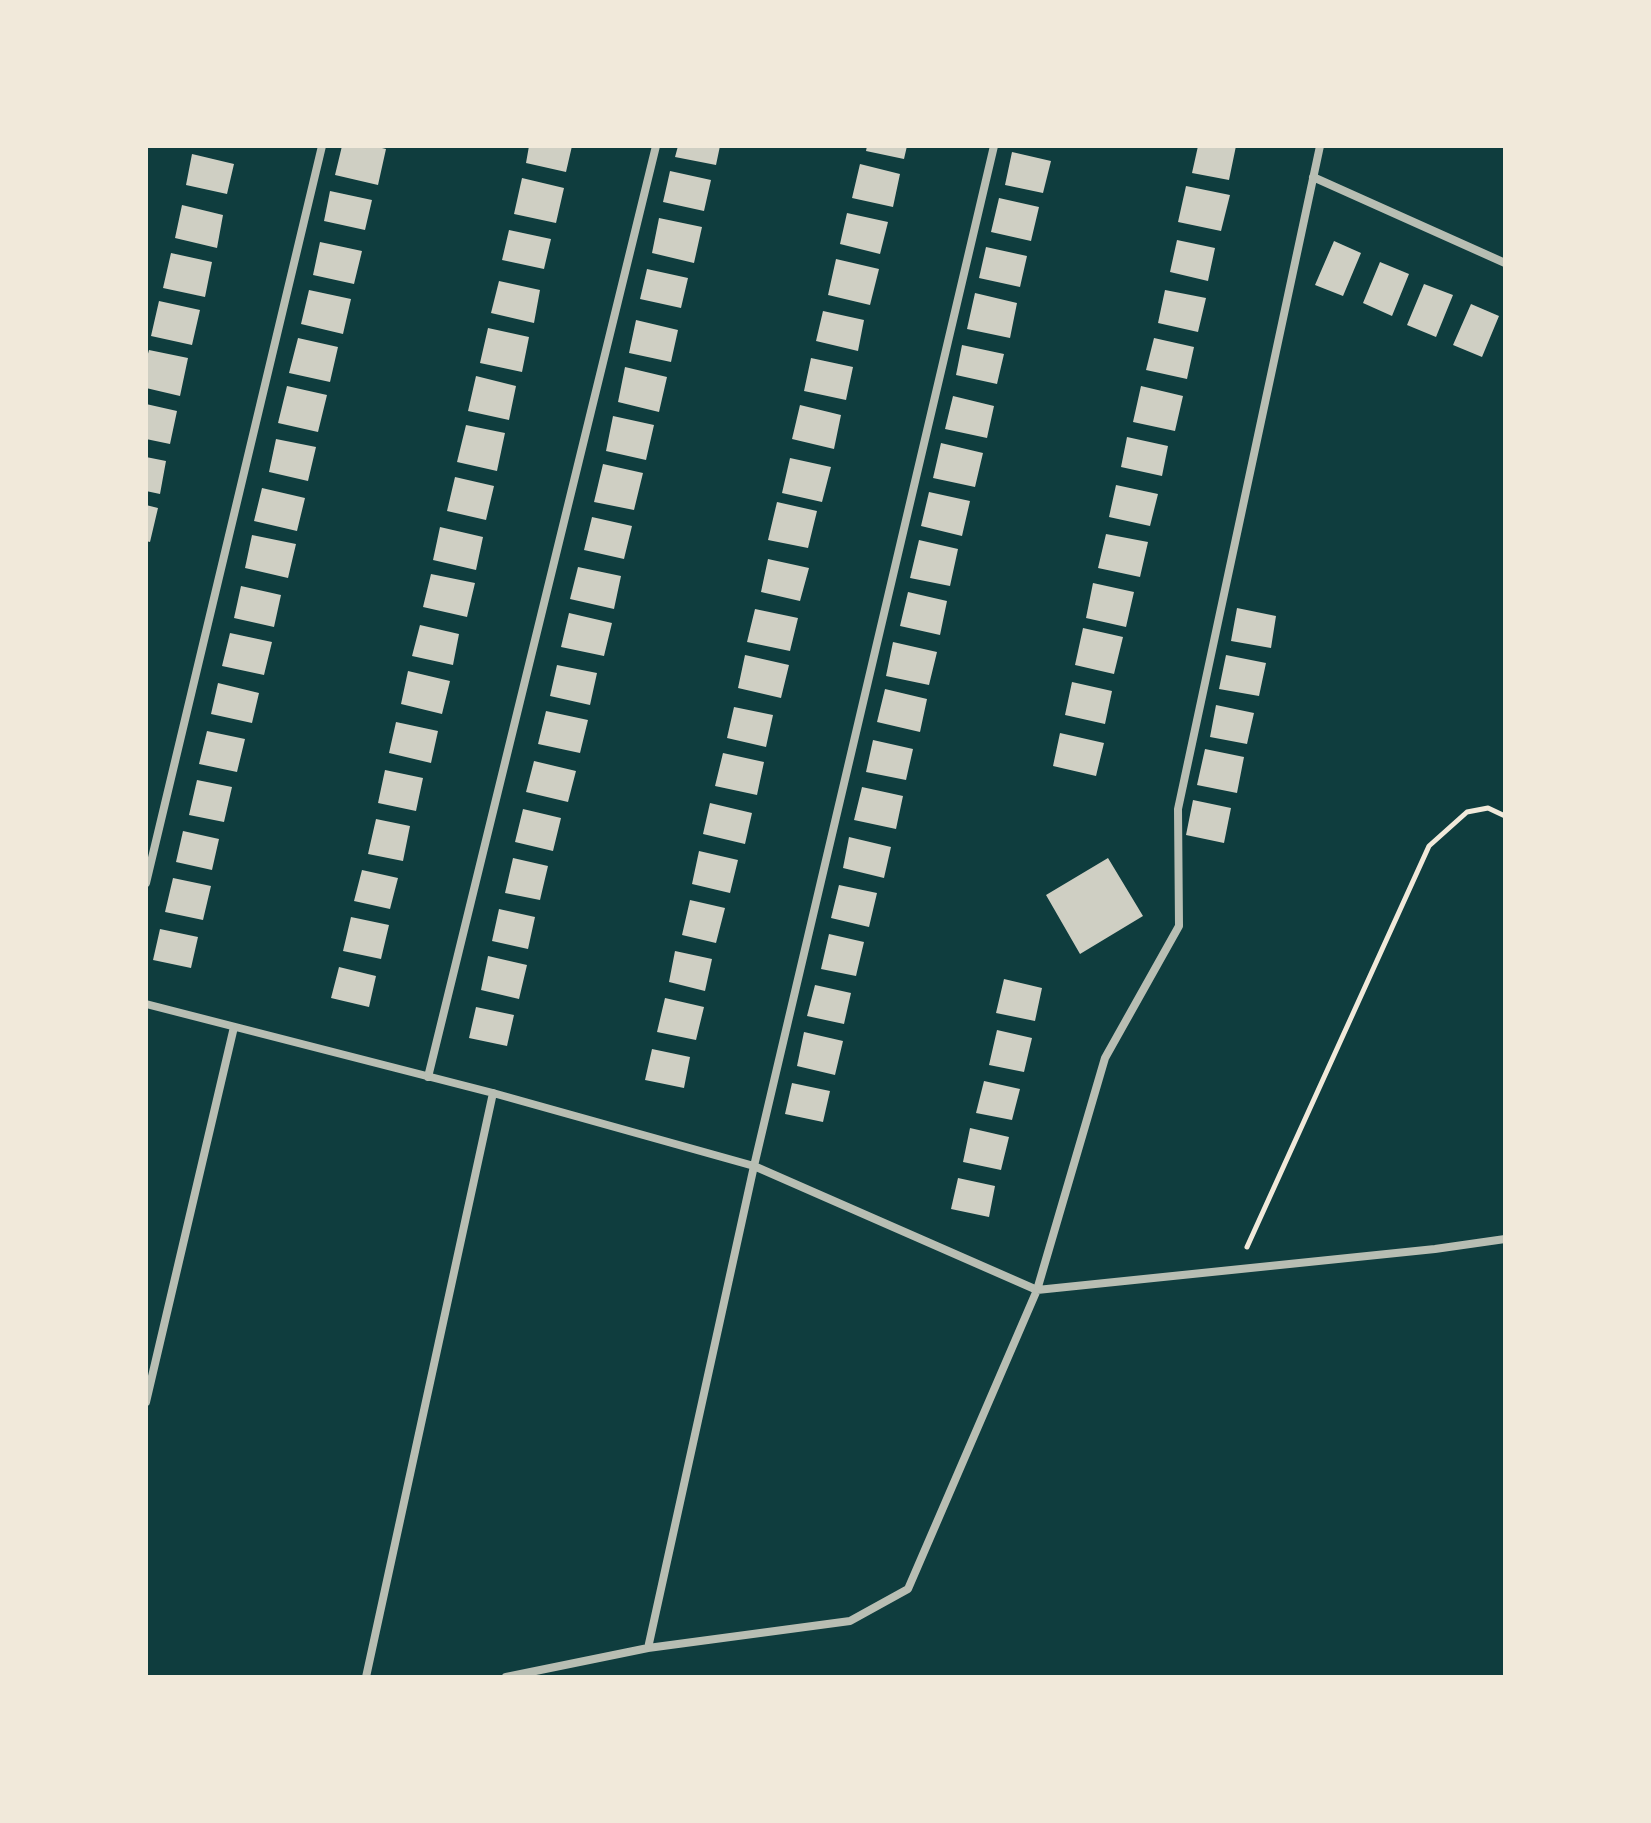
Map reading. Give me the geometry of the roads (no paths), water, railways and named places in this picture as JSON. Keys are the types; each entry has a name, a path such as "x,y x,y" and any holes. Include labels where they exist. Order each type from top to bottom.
{"street":[{"path":"146,883 322,146"},
{"path":"428,1077 656,146"},
{"path":"648,1648 754,1166 994,146"},
{"path":"506,1677 648,1648 850,1621 908,1589 1037,1290 1105,1058 1179,926 1178,809 1320,146"},
{"path":"1313,177 1505,263"},
{"path":"146,1004 493,1093 754,1166 1037,1290 1505,1239"},
{"path":"146,1402 234,1027"},
{"path":"366,1677 493,1093"}]}
